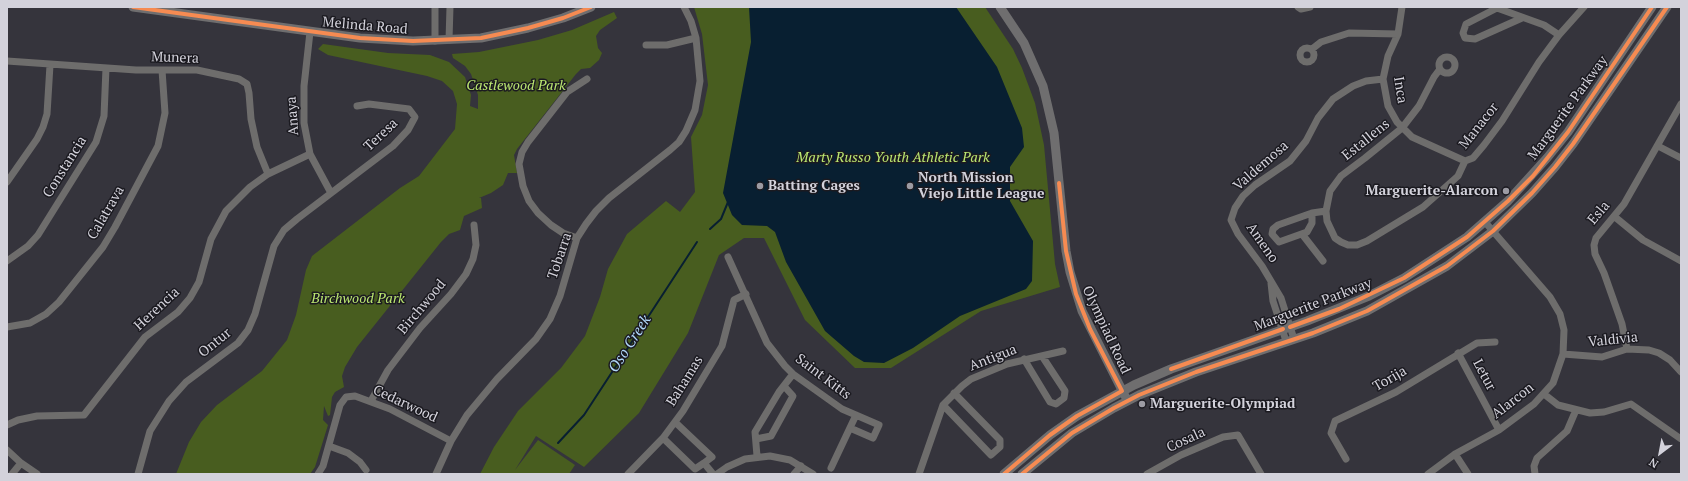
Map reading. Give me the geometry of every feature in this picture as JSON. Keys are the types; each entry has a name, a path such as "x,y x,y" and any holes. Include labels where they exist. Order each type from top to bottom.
{"main road":[{"name":"Melinda Road","path":"133,7 151,8 310,32 366,38 435,41 481,38 528,28 563,18 591,7"},
{"name":"Olympiad Road","path":"1000,7 1024,43 1043,86 1054,133 1066,252 1070,272 1082,311 1127,401"},
{"name":"Marguerite Parkway","path":"1004,474 1056,431 1077,416 1122,391 1171,368 1339,309 1404,278 1460,241 1508,202 1547,158 1568,132 1652,7"},
{"name":"Marguerite Parkway","path":"1022,474 1072,433 1127,401 1196,372 1290,340 1367,311 1447,266 1493,230 1532,193 1573,144 1667,7"}],"street":[{"path":"435,7 435,41"},
{"path":"446,7 449,40"},
{"path":"448,25 450,7"},
{"name":"Tobarra","path":"436,474 451,441 467,415 496,379 536,339 550,319 560,296 577,238 596,211 679,142 686,131 695,110 700,81 696,38 691,21 684,7"},
{"path":"1298,7 1301,9 1310,7"},
{"name":"Inca","path":"1402,7 1398,34 1388,56 1383,79 1388,106 1402,128 1422,143 1465,161"},
{"name":"Manacor","path":"1326,211 1327,221 1335,238 1348,245 1357,245 1423,207 1458,176 1465,161 1473,158 1498,127 1539,62 1559,35 1584,7"},
{"path":"1522,18 1475,39 1465,38 1463,33 1466,24 1497,8 1544,25 1559,35"},
{"name":"Anaya","path":"310,32 304,86 304,123 310,154 331,193"},
{"path":"1312,49 1321,42 1349,33 1398,34"},
{"path":"646,46 667,45 696,38"},
{"name":"Munera","path":"7,61 106,68 197,70 239,79 247,84 254,133 268,174"},
{"path":"7,182 37,139 43,127 47,114 50,65"},
{"name":"Constancia","path":"7,261 28,246 38,234 96,142 104,116 106,68"},
{"name":"Estallens","path":"1326,211 1330,191 1340,176 1366,158 1402,128 1419,106 1434,77 1440,69"},
{"name":"Calatrava","path":"7,327 30,323 46,314 60,302 94,259 115,227 158,146 165,113 162,70"},
{"path":"577,238 563,234 538,213 523,186 519,164 522,152 528,142 567,92 588,79"},
{"name":"Valdemosa","path":"1231,220 1235,208 1243,196 1254,185 1290,161 1298,152 1326,107 1333,99 1353,86 1366,81 1383,79"},
{"name":"Teresa","path":"331,193 393,146 408,130 415,117 409,109 369,104 357,106"},
{"name":"Esla","path":"1627,349 1622,324 1604,273 1595,254 1594,245 1596,238 1624,204 1681,104"},
{"path":"1658,146 1681,158"},
{"name":"Herencia","path":"7,425 18,420 37,416 84,416 145,337 178,312 190,298 199,282 211,239 226,211 250,187 268,174 310,154"},
{"name":"Ontur","path":"138,474 150,431 169,401 186,382 238,342 248,330 256,314 274,246 284,230 331,193"},
{"path":"1312,213 1311,228 1302,234 1279,242 1272,234 1272,229 1278,225 1312,213 1326,211"},
{"path":"1614,217 1643,240 1681,261"},
{"name":"Ameno","path":"1231,220 1238,234 1281,298 1290,340"},
{"name":"Alarcon","path":"1428,474 1455,454 1499,430 1544,394 1558,371 1563,354 1564,330 1556,308 1550,297 1485,222"},
{"name":"Birchwood","path":"371,401 388,370 420,328 451,294 466,274 473,259 476,245 474,225"},
{"path":"1302,234 1323,262"},
{"name":"Saint Kitts","path":"728,257 767,343 793,374 842,409 879,425 873,438 850,428"},
{"name":"Ameno","path":"1271,281 1273,301 1287,328"},
{"name":"Bahamas","path":"628,474 663,438 675,422 722,346 734,300 746,294"},
{"path":"1273,301 1281,298"},
{"name":"Torija","path":"1346,459 1331,433 1336,421 1396,392 1477,344 1495,342"},
{"name":"Valdivia","path":"1563,354 1602,357 1627,349 1649,350 1659,353 1670,360 1681,372"},
{"name":"Antigua","path":"919,474 943,405 970,379 1024,359 1063,351"},
{"name":"Letur","path":"1458,354 1499,430"},
{"path":"1024,359 1050,402 1056,404 1064,398 1064,391 1042,356"},
{"path":"757,456 755,432 793,374"},
{"path":"756,439 771,436 793,396 784,386"},
{"path":"943,405 991,455 1000,447 1000,440 954,393"},
{"path":"1544,394 1558,405 1590,413 1604,412 1631,404 1681,439"},
{"name":"Cedarwood","path":"329,446 340,405 346,397 355,396 390,409 451,441"},
{"path":"1535,474 1534,466 1537,458 1567,431 1576,410"},
{"path":"831,468 856,415"},
{"path":"663,438 695,469 712,457 675,422"},
{"name":"Cosala","path":"1147,474 1181,455 1223,437 1238,435 1261,474"},
{"path":"318,474 324,466 329,446 348,453 360,462 366,470"},
{"path":"7,450 21,463 37,474"},
{"path":"1455,454 1468,474"},
{"path":"717,474 727,467 757,456 770,456 790,460 813,474"},
{"path":"12,474 21,463"},
{"path":"704,463 713,474"},
{"path":"794,474 801,466"}],"green space":[{"name":"Marty Russo Youth Athletic Park","path":"694,7 985,7 1013,49 1035,103 1044,145 1055,264 1060,287 981,311 891,368 855,368 805,320 764,238 744,238 719,255 688,333 639,413 584,467 536,436 515,470 538,440 575,465 569,474 480,474 494,447 518,411 561,368 585,336 600,297 608,269 627,234 666,201 680,212 695,192 691,137 702,115 708,85 702,34"},
{"path":"614,12 617,18 600,30 596,36 598,48 602,53 599,60 590,68 581,69 576,74 517,149 514,155 517,173 508,173 503,185 491,193 479,198 481,198 482,208 464,216 460,230 449,234 441,242 357,347 345,367 342,376 344,387 335,392 332,397 330,415 328,416 324,406 323,420 328,425 315,467 310,474 176,474 189,442 201,422 217,405 262,371 287,340 296,315 306,270 312,256 400,188 419,176 455,129 457,104 453,91 442,81 427,76 328,55 318,49 323,44 388,53 430,55 449,62 465,77 471,95 470,106 478,109 478,95 471,74 465,66 453,58 452,54 479,52 538,40 572,30"}],"water":[{"name":"Marty Russo Youth Athletic Park","path":"749,7 956,7 997,67 1022,128 1024,147 1010,167 1010,201 1033,241 1032,281 1026,289 960,316 913,348 884,363 864,362 854,356 825,331 786,262 775,232 767,226 742,225 732,215 723,193 751,42"}],"waterway":[{"name":"Oso Creek","path":"710,229 721,219 728,202"},
{"name":"Oso Creek","path":"558,443 584,415 697,242"}],"cycle path":[{"path":"133,7 360,38 413,41 481,38 528,28 563,18 591,7"},
{"path":"1290,327 1339,309 1404,278 1467,237 1508,201 1533,176 1568,132 1652,7"},
{"path":"1022,474 1072,433 1139,395 1196,372 1313,333 1367,311 1447,266 1493,231 1532,193 1555,167 1573,144 1667,7"},
{"path":"1004,474 1050,435 1077,416 1122,391 1090,329 1076,294 1066,251 1059,183"},
{"path":"1171,369 1283,329"}],"place":[{"name":"Batting Cages","path":"760,186"},
{"name":"North Mission Viejo Little League","path":"910,186"},
{"name":"Marguerite-Alarcon","path":"1506,191"},
{"name":"Marguerite-Olympiad","path":"1142,404"}],"park label":[{"name":"Castlewood Park","path":"516,86"},
{"name":"Birchwood Park","path":"358,299"}]}
